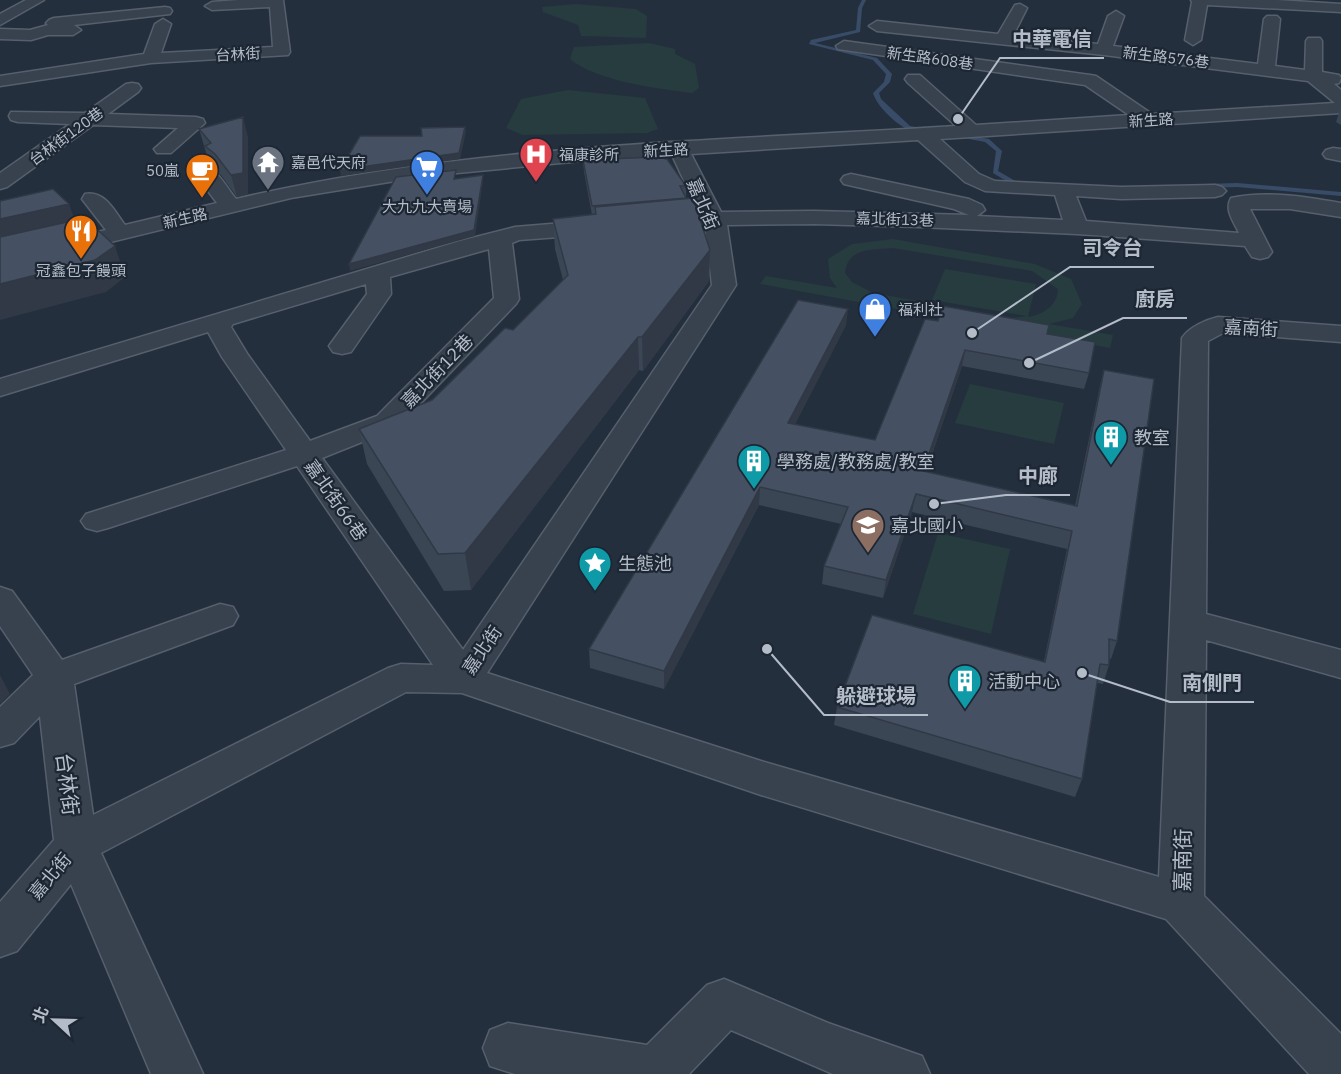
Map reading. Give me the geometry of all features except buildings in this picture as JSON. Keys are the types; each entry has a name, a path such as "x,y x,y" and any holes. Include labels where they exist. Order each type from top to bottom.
{"street":[{"path":"0,21 37,0"},
{"path":"1193,40 1199,0 1341,8"},
{"name":"台林街","path":"0,82 147,61 282,52 277,2 212,6"},
{"path":"1003,39 1020,8"},
{"path":"54,23 165,13 147,61"},
{"path":"904,28 915,13"},
{"path":"1104,50 1116,16"},
{"path":"1266,70 1272,19"},
{"name":"新生路576巷","path":"877,26 1104,50 1341,79"},
{"path":"0,34 28,42 47,30 73,30"},
{"path":"129,32 147,61"},
{"path":"1314,41 1313,76 1341,99"},
{"name":"新生路608巷","path":"844,46 1090,80 1148,120"},
{"name":"台林街120巷","path":"0,183 92,118 133,85 147,61"},
{"path":"914,79 972,131"},
{"name":"台林街","path":"0,82 56,86 133,85"},
{"name":"新生路","path":"0,262 291,192 426,170 582,155 1341,108"},
{"path":"18,116 196,123 164,149"},
{"path":"924,135 972,178 992,187 1121,193 1215,191"},
{"name":"嘉北街","path":"0,936 76,845 400,678 463,679 724,285 713,218 679,150"},
{"path":"0,156 35,158"},
{"path":"202,171 231,207"},
{"path":"851,180 961,204 1005,224"},
{"path":"1064,189 1077,228"},
{"path":"93,199 120,233"},
{"path":"1260,252 1239,211 1239,203 1256,201 1321,205 1341,210"},
{"path":"0,388 223,319 515,234 713,218"},
{"name":"嘉北街13巷","path":"713,218 881,218 1077,228 1241,240"},
{"name":"嘉北街12巷","path":"303,454 387,422 507,299 500,240"},
{"path":"342,346 379,294 378,273"},
{"name":"嘉北街66巷","path":"223,319 218,327 235,357 463,679"},
{"name":"嘉南街","path":"1341,334 1218,325 1195,339 1181,903 1341,1071"},
{"path":"97,521 303,454"},
{"name":"台林街","path":"0,599 54,677 76,845 177,1074"},
{"path":"0,732 54,677 220,616"},
{"path":"1187,622 1341,664"},
{"path":"463,679 761,778 1181,903"},
{"path":"508,1048 656,1072 724,1002 823,1060 904,1074"}],"green space":[{"path":"576,4 636,9 647,16 646,38 581,36 578,25 543,12 542,7"},
{"path":"649,43 675,49 675,54 695,64 699,88 692,93 628,83 595,73 570,59 574,47"},
{"path":"568,90 645,98 658,129 647,133 523,135 506,128 521,99"},
{"path":"893,239 1035,264 1071,279 1082,304 1073,318 1049,324 1113,335 1110,348 760,284 766,276 837,288 830,278 828,259 852,244","holes":["893,248 1032,271 1058,289 1052,305 1034,316 1028,317 1036,284 945,269 932,300 1027,316 1011,318 873,293 852,282 845,273 851,258 856,254 869,250"]},
{"path":"970,384 1064,403 1054,444 955,423"},
{"path":"938,533 1010,549 991,634 913,614"}],"waterway":[{"path":"864,0 860,8 858,31 813,41 812,44 875,59 889,74 887,82 876,93 878,99 908,127 931,131"},
{"path":"956,135 987,140 999,151 995,172 1015,184 1024,185"},
{"path":"1205,186 1237,185 1341,194"}],"place":[{"name":"中華電信","path":"958,119"},
{"name":"福康診所","path":"536,183"},
{"name":"嘉邑代天府","path":"268,191"},
{"name":"大九九大賣場","path":"427,196"},
{"name":"50嵐","path":"202,199"},
{"name":"冠鑫包子饅頭","path":"81,260"},
{"name":"司令台","path":"972,333"},
{"name":"福利社","path":"875,338"},
{"name":"廚房","path":"1029,363"},
{"name":"教室","path":"1111,466"},
{"name":"學務處/教務處/教室","path":"754,490"},
{"name":"中廊","path":"934,504"},
{"name":"嘉北國小","path":"868,554"},
{"name":"生態池","path":"595,592"},
{"name":"躲避球場","path":"767,649"},
{"name":"南側門","path":"1082,673"},
{"name":"活動中心","path":"965,710"}]}
